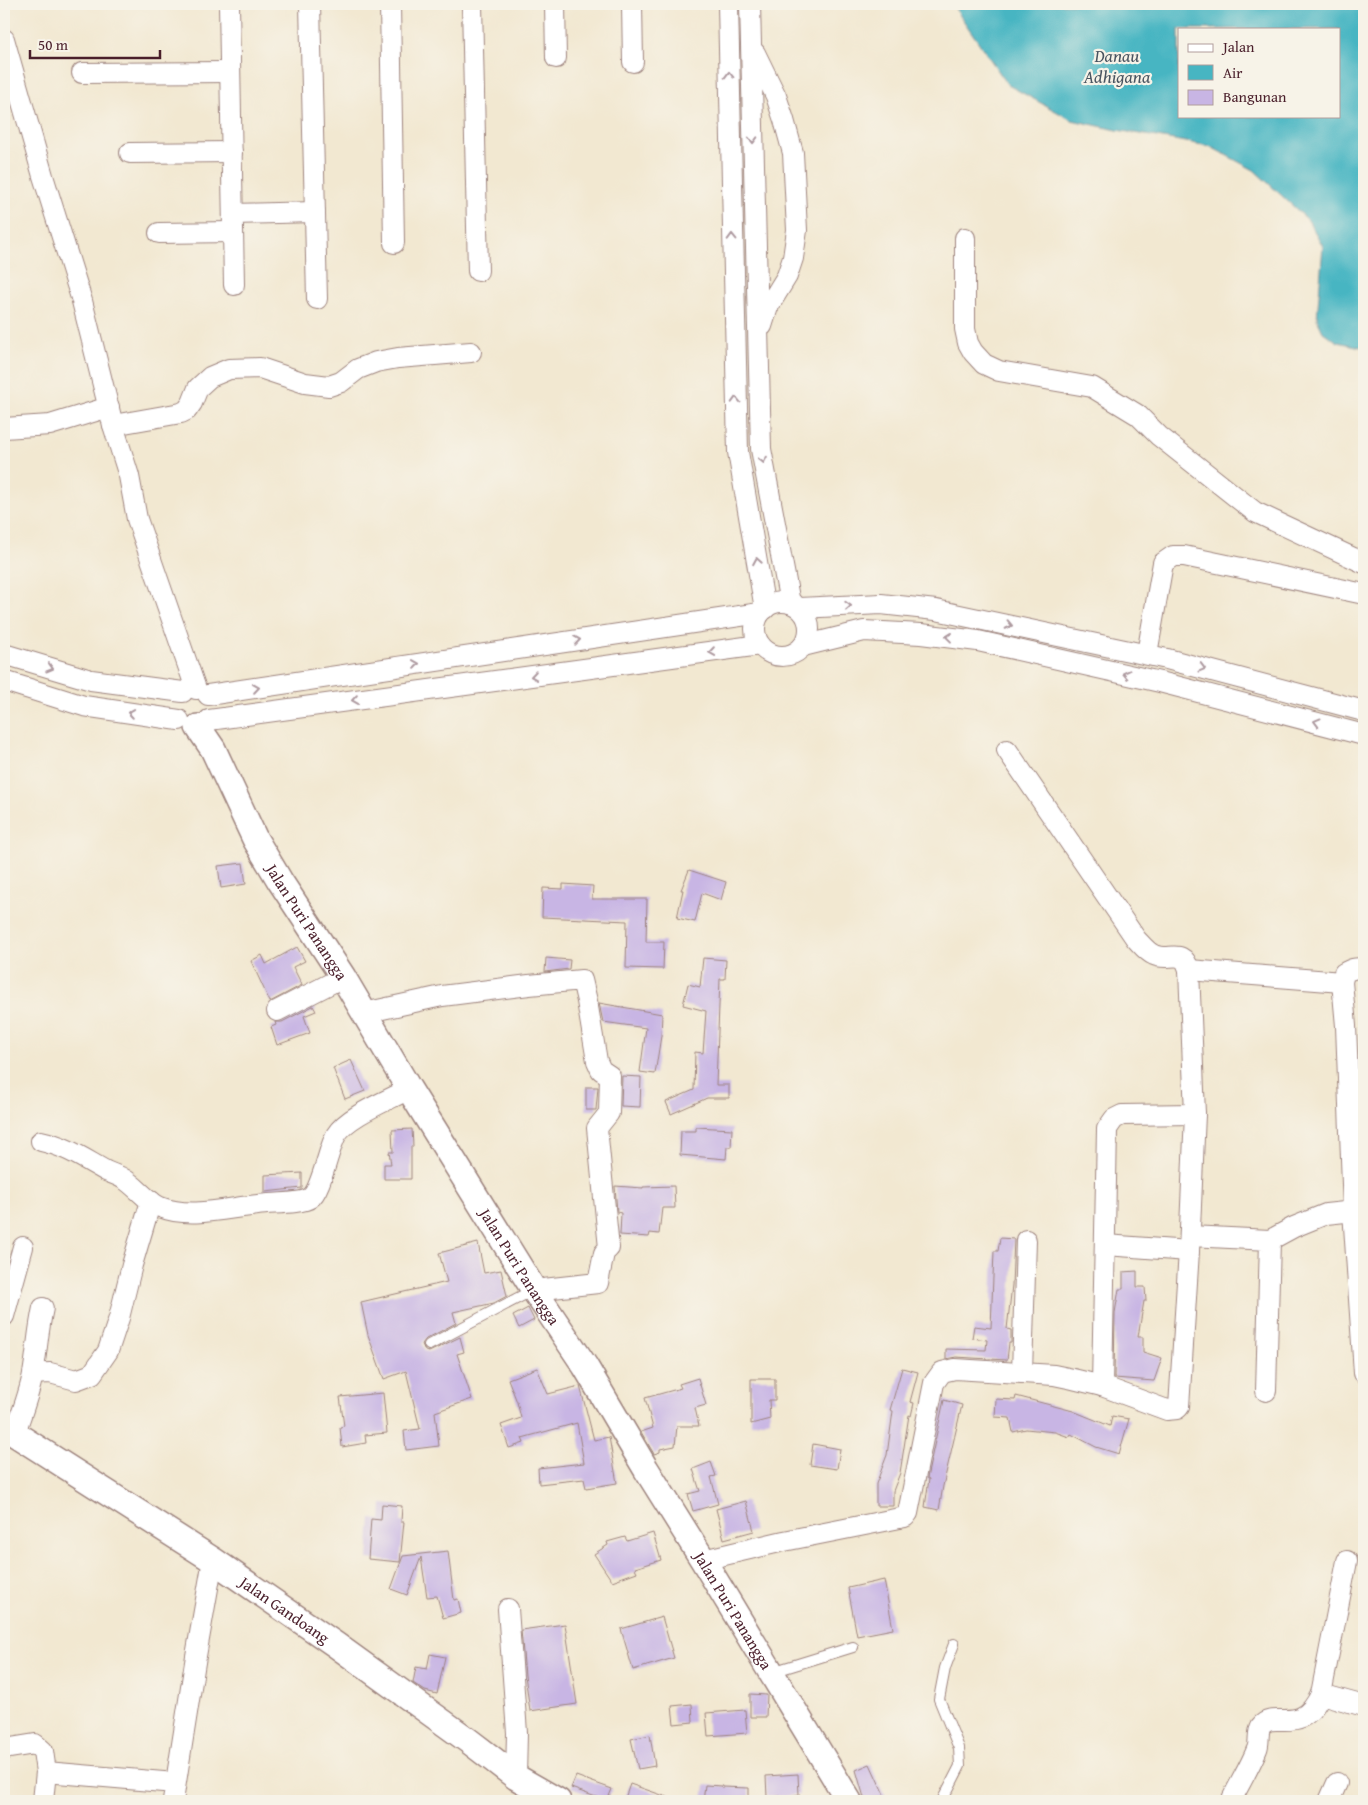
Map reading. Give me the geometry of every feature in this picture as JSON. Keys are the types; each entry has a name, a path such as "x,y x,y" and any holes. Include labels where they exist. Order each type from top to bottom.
{"street":[{"path":"229,4 234,285"},
{"path":"310,4 317,298"},
{"path":"390,4 394,243"},
{"path":"472,4 478,271"},
{"path":"555,4 556,58"},
{"path":"632,4 633,62"},
{"path":"728,4 734,342 738,452 763,611"},
{"path":"750,4 761,449 795,606 806,617 809,627 808,638 804,646"},
{"path":"4,39 7,59 82,301 111,416 129,476 137,519 195,692 213,707 195,722"},
{"path":"751,46 776,96 793,153 797,230 794,258 787,276 768,307 758,342"},
{"path":"82,73 230,72"},
{"path":"130,153 232,152"},
{"path":"158,232 315,212"},
{"path":"965,238 965,330 968,343 973,352 984,364 999,371 1092,387 1138,415 1159,436 1255,512 1364,563"},
{"path":"734,342 758,342"},
{"path":"4,428 50,425 111,416 181,413 192,404 198,388 210,377 229,369 260,368 305,383 329,386 342,382 358,369 376,362 398,358 471,352"},
{"path":"1147,654 1163,563 1173,556 1184,556 1364,594"},
{"path":"1364,711 1147,654 936,610 881,604 795,606 779,602 763,611 756,623 756,635 760,645 769,653 779,656 788,656 804,646 864,631 920,634 978,641 1160,682 1364,734"},
{"path":"4,654 91,680 195,692 763,611"},
{"path":"4,681 84,706 195,722 760,645"},
{"path":"1160,682 1167,659"},
{"path":"195,692 175,702 176,715 195,722"},
{"name":"Jalan Puri Panangga","path":"195,722 213,749 255,839 280,881 343,977 409,1089 534,1290 585,1366 849,1801"},
{"path":"703,1560 784,1541 905,1517 908,1513 934,1383 942,1372 955,1368 1054,1375 1102,1386 1167,1410 1179,1407 1190,1244 1195,1114 1189,970 1184,958 1154,955 1136,939 1007,750"},
{"path":"1364,969 1358,967 1350,969 1344,973 1342,982 1359,1210 1364,1373"},
{"path":"1189,970 1342,982"},
{"path":"277,1011 343,977"},
{"path":"364,1013 442,996 529,984 582,980 588,1001 597,1061 601,1070 610,1076 609,1113 597,1128 609,1248 604,1253 598,1283 534,1290"},
{"path":"41,1141 57,1144 123,1178 158,1206 177,1211 203,1211 308,1199 315,1194 322,1177 327,1154 336,1134 349,1121 409,1089"},
{"path":"1102,1386 1106,1137 1110,1124 1122,1115 1195,1114"},
{"path":"33,1374 50,1373 76,1380 92,1374 108,1351 151,1201"},
{"path":"1105,1245 1190,1244 1270,1240 1326,1214 1359,1210"},
{"path":"1022,1372 1026,1240"},
{"path":"1266,1391 1270,1240"},
{"path":"4,1316 23,1247"},
{"path":"9,1431 25,1405 33,1374 35,1350 44,1308"},
{"name":"Jalan Gandoang","path":"9,1431 214,1560 360,1662 516,1777 558,1801"},
{"path":"46,1772 174,1792 214,1560"},
{"path":"1231,1801 1258,1747 1258,1734 1261,1727 1273,1720 1295,1720 1308,1715 1316,1704 1320,1694 1347,1561"},
{"path":"508,1609 517,1733 516,1777"},
{"path":"1320,1694 1364,1706"},
{"path":"4,1749 35,1744 42,1750 46,1772 43,1801"}],"lane":[{"path":"429,1345 534,1290"},
{"path":"942,1801 960,1766 959,1748 939,1700 945,1668 954,1644"},
{"path":"771,1673 853,1647"}],"water":[{"name":"Danau Adhigana","path":"952,4 1364,4 1364,346 1338,342 1323,332 1317,319 1323,246 1308,220 1254,170 1209,146 1072,120 1008,85"}],"building":[{"path":"243,863 246,884 221,888 218,866"},
{"path":"689,870 726,882 721,900 702,893 695,922 677,918 683,890 681,890"},
{"path":"563,884 593,886 592,899 647,899 646,942 664,942 663,969 626,968 627,921 542,917 543,888 563,889"},
{"path":"297,947 305,961 293,967 302,985 270,1002 251,961 262,955 266,964"},
{"path":"546,958 570,960 569,969 545,972"},
{"path":"703,958 726,960 725,979 720,979 716,1085 729,1085 729,1098 707,1098 671,1114 666,1102 694,1090 695,1052 703,1053 706,1011 683,1005 688,984 700,987"},
{"path":"599,1003 662,1014 661,1036 655,1074 640,1072 646,1028 603,1022"},
{"path":"313,1006 316,1011 304,1016 310,1033 277,1045 271,1027 276,1025 275,1022 282,1022"},
{"path":"351,1060 365,1091 345,1099 333,1068"},
{"path":"622,1076 641,1077 640,1107 621,1106"},
{"path":"586,1087 598,1087 596,1110 586,1110"},
{"path":"696,1127 732,1129 731,1147 727,1147 726,1159 680,1155 681,1131 696,1131"},
{"path":"412,1129 411,1179 384,1179 384,1164 391,1164 389,1152 393,1152 392,1130"},
{"path":"302,1173 302,1188 265,1192 265,1175"},
{"path":"615,1186 643,1188 674,1186 675,1208 662,1208 659,1234 650,1233 649,1237 620,1235 621,1213 617,1212"},
{"path":"1000,1238 1014,1239 1012,1285 1007,1329 1011,1330 1011,1343 1009,1343 1007,1360 956,1357 946,1359 946,1349 986,1350 987,1340 972,1338 974,1326 991,1328 994,1251 998,1251"},
{"path":"478,1243 484,1273 501,1270 507,1296 494,1303 453,1312 456,1323 426,1339 422,1344 425,1351 429,1352 460,1337 464,1352 457,1354 472,1399 435,1412 439,1446 406,1450 404,1431 420,1429 406,1371 384,1379 368,1335 361,1302 447,1282 439,1253"},
{"path":"1137,1271 1137,1287 1145,1287 1146,1301 1144,1301 1138,1337 1143,1337 1143,1352 1162,1358 1154,1381 1114,1378 1115,1313 1119,1289 1123,1289 1123,1272"},
{"path":"528,1308 534,1320 519,1328 513,1316"},
{"path":"537,1368 548,1394 580,1386 594,1440 609,1437 617,1483 586,1488 584,1479 539,1484 538,1468 584,1463 577,1423 522,1438 524,1443 509,1448 501,1425 521,1418 508,1379"},
{"path":"902,1368 918,1372 910,1402 914,1403 911,1416 909,1415 900,1473 893,1491 893,1506 876,1506 876,1484 887,1455 893,1411 890,1410"},
{"path":"698,1378 706,1405 695,1408 699,1426 677,1426 675,1446 660,1449 660,1452 654,1454 641,1432 653,1428 645,1398 681,1388 679,1384"},
{"path":"751,1379 775,1379 775,1400 769,1400 770,1419 751,1424"},
{"path":"383,1393 387,1433 365,1435 366,1443 342,1447 340,1427 344,1426 340,1397"},
{"path":"1016,1396 1073,1411 1110,1426 1112,1416 1129,1419 1119,1454 1096,1447 1071,1434 1069,1437 1055,1432 1026,1429 1013,1432 1010,1418 995,1417 996,1399 1015,1400"},
{"path":"944,1400 962,1405 939,1510 925,1507 929,1479 927,1478"},
{"path":"813,1444 840,1449 837,1469 810,1465"},
{"path":"711,1462 716,1476 711,1477 718,1504 693,1511 688,1494 700,1491 693,1469"},
{"path":"746,1501 754,1531 724,1539 716,1509"},
{"path":"382,1504 402,1506 401,1522 404,1522 400,1562 368,1559 371,1519 381,1520"},
{"path":"653,1533 661,1560 635,1568 637,1572 612,1581 594,1554 608,1545 607,1542 625,1537 627,1541"},
{"path":"448,1551 454,1600 458,1599 461,1613 443,1618 437,1596 427,1597 421,1557 407,1595 391,1589 403,1556"},
{"path":"884,1580 893,1629 857,1636 848,1588"},
{"path":"662,1617 674,1658 633,1670 621,1629"},
{"path":"565,1624 577,1704 530,1711 521,1630"},
{"path":"430,1654 445,1657 437,1694 425,1691 413,1683 416,1667 427,1669"},
{"path":"750,1694 767,1695 766,1717 750,1717"},
{"path":"692,1704 693,1722 674,1724 672,1706"},
{"path":"745,1710 747,1733 708,1736 706,1713"},
{"path":"650,1735 655,1766 638,1769 631,1739"},
{"path":"870,1764 887,1801 865,1801 856,1770"},
{"path":"798,1774 799,1795 767,1797 766,1776"},
{"path":"576,1776 612,1789 607,1801 571,1788"},
{"path":"630,1784 673,1799 673,1801 624,1801"},
{"path":"705,1785 749,1788 749,1801 703,1801"}]}
